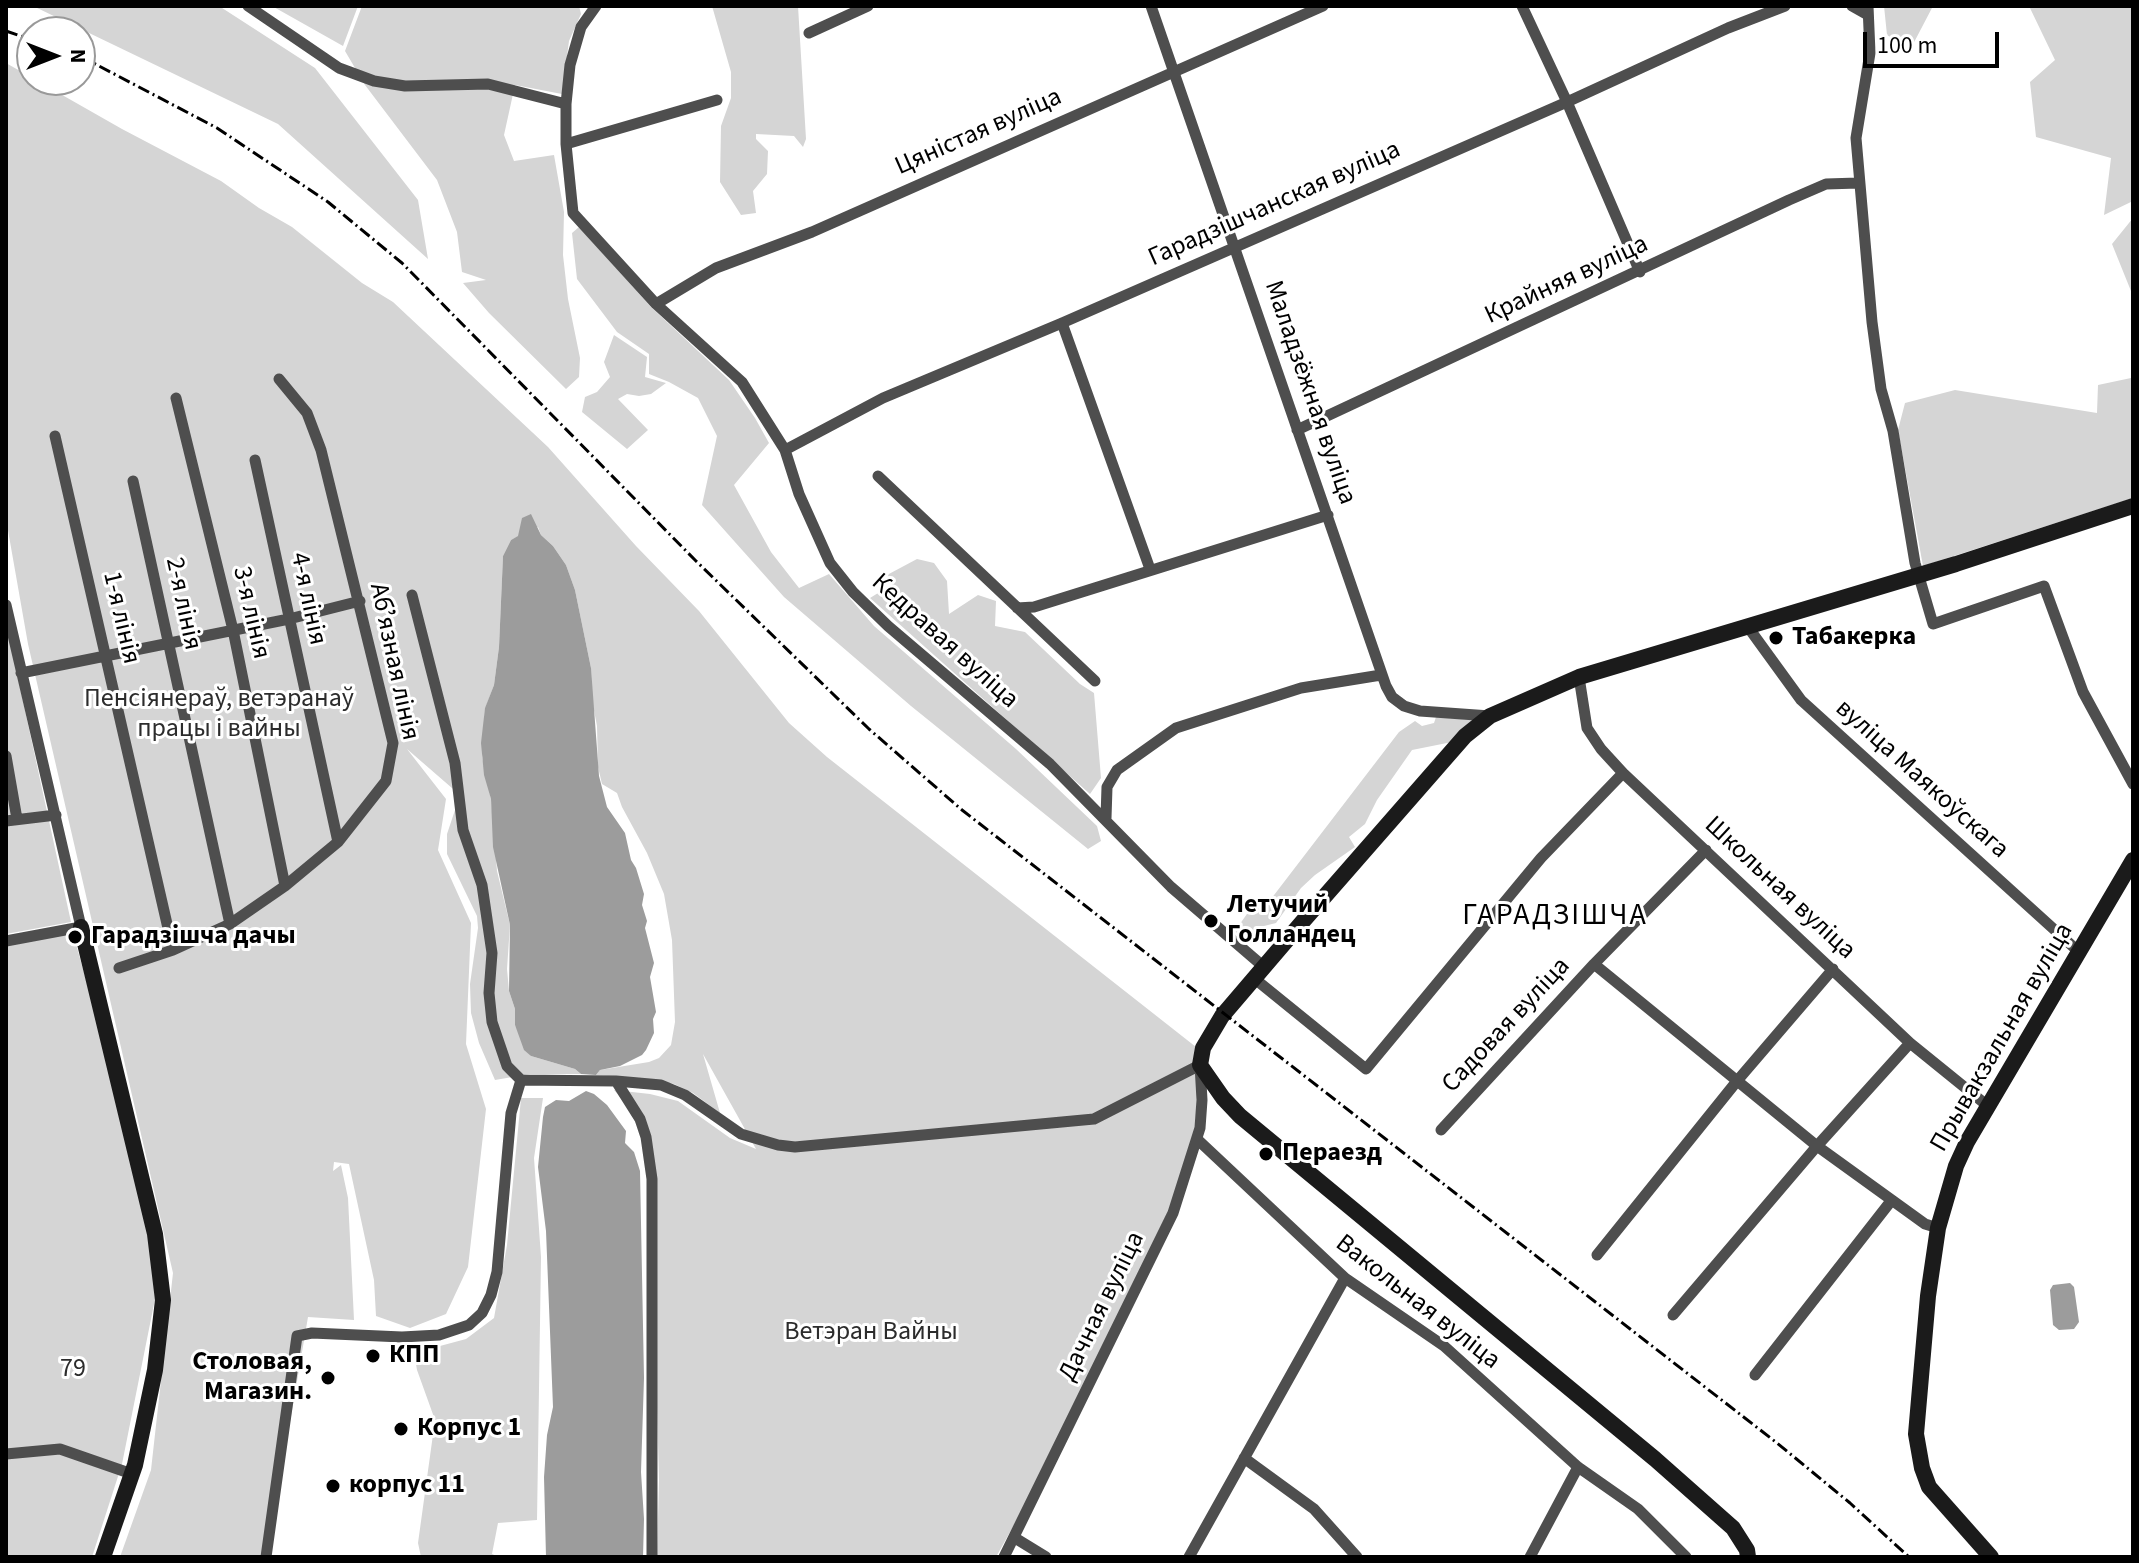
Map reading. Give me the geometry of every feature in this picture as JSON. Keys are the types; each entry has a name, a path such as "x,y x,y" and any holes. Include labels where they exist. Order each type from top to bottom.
{"main road":[{"path":"1752,1555 1733,1528 1655,1459 1240,1116 1200,1065 1209,1035 1222,1016 1465,736 1490,716 1579,677 1918,576 2133,506"},
{"name":"Прывакзальная вуліца","path":"1991,1557 1929,1487 1916,1434 1928,1296 1938,1228 1956,1166 1967,1142 2133,860"},
{"path":"81,927 155,1234 163,1300 155,1370 132,1474 103,1557"}],"street":[{"path":"248,6 339,68 374,81 405,86 488,84 566,104"},
{"name":"Кедравая вуліца","path":"596,6 586,12 572,56 566,104 566,144 573,213 656,304 742,382 785,450 799,494 830,563 853,592 888,626 1050,764 1260,973 1366,1069 1541,858 1623,773"},
{"path":"809,33 868,6"},
{"name":"Маладзёжная вуліца","path":"1151,6 1381,675 1392,697 1404,706 1420,711 1490,716"},
{"name":"Цяністая вуліца","path":"656,304 716,268 812,232 1323,6"},
{"path":"1522,6 1640,272"},
{"name":"Гарадзішчанская вуліца","path":"785,450 883,398 1062,323 1567,102 1728,28 1785,6"},
{"path":"1852,6 1868,10 1870,53 1856,138 1858,183 1881,389 1893,431 1918,576 1933,624 2044,586 2083,692 2133,784"},
{"path":"566,144 717,100"},
{"name":"Крайняя вуліца","path":"1297,430 1826,184 1858,183"},
{"path":"1062,323 1150,569"},
{"name":"Абʼязная лінія","path":"119,968 173,950 230,924 285,886 338,842 386,781 393,743 321,450 307,413 279,379"},
{"name":"3-я лінія","path":"176,398 233,630 285,886"},
{"name":"1-я лінія","path":"55,436 173,950"},
{"name":"4-я лінія","path":"255,460 338,842"},
{"path":"878,476 1095,681"},
{"name":"2-я лінія","path":"133,481 230,924"},
{"path":"1017,608 1034,607 1328,515"},
{"path":"412,595 455,763 463,830 482,885 492,953 489,993 492,1022 507,1066 521,1080 616,1081 673,1089 699,1103 741,1134 795,1147 1094,1119 1200,1065"},
{"path":"21,673 289,619 360,601"},
{"path":"6,607 12,661 21,673 81,927 6,941"},
{"name":"вуліца Маякоўскага","path":"1748,627 1801,700 2079,952"},
{"path":"1106,818 1107,787 1117,770 1176,728 1301,688 1381,675"},
{"name":"Школьная вуліца","path":"1579,677 1587,728 1623,773 1910,1043 1989,1107"},
{"path":"6,756 12,820 56,815"},
{"name":"Садовая вуліца","path":"1441,1130 1594,964 1706,850"},
{"path":"1594,964 1817,1146 1891,1201 1925,1224 1938,1228"},
{"path":"1597,1255 1737,1081 1833,969"},
{"path":"1673,1315 1817,1146 1910,1043"},
{"name":"Дачная вуліца","path":"1004,1557 1173,1213 1198,1140 1202,1117 1200,1065"},
{"path":"266,1557 297,1336 312,1333 402,1337 439,1335 469,1325 487,1305 497,1272 511,1113 521,1080"},
{"path":"616,1081 640,1119 652,1179 652,1557"},
{"name":"Вакольная вуліца","path":"1198,1140 1345,1278 1444,1346 1578,1467 1638,1509 1686,1557"},
{"path":"1755,1375 1891,1201"},
{"path":"1189,1557 1345,1278"},
{"path":"6,1454 60,1449 132,1474"},
{"path":"1244,1458 1314,1509 1357,1557"},
{"path":"1530,1557 1578,1467"},
{"path":"1015,1538 1046,1557"}],"green space":[{"path":"33,6 219,6 315,68 418,200 428,259 278,124 96,36 96,16 54,16"},
{"path":"272,6 358,6 343,46"},
{"path":"362,6 579,6 581,14 569,41 562,94 515,85 504,135 514,161 554,155 564,212 563,255 568,299 580,358 579,377 566,389 463,283 486,280 462,272 457,232 437,180 365,85 345,51"},
{"path":"712,6 798,6 806,139 803,147 794,136 756,134 756,139 768,151 767,174 753,191 756,213 741,215 720,182 721,126 731,98 731,72"},
{"path":"1884,6 1933,6 1910,50 1887,35"},
{"path":"2029,6 2133,6 2133,201 2104,215 2111,158 2036,137 2030,82 2055,60"},
{"path":"6,63 16,69 16,96 64,96 221,181 292,227 362,283 393,302 548,447 699,611 789,723 827,757 1196,1047 1195,1135 1175,1197 1034,1489 996,1557 657,1557 659,1480 650,1150 626,1104 614,1090 678,1101 730,1138 756,1149 703,1054 720,1113 693,1093 674,1084 596,1075 600,1070 659,1058 671,1045 675,1022 672,940 664,894 647,853 617,793 602,784 591,668 575,590 566,565 538,527 511,540 503,556 499,647 494,685 485,709 482,757 491,799 497,871 510,925 507,969 515,1025 531,1056 575,1069 581,1074 530,1074 495,1080 479,1043 471,1013 470,984 477,916 447,854 447,834 460,795 407,749 446,799 438,850 471,923 466,1044 486,1109 468,1267 446,1314 410,1328 376,1316 374,1280 349,1164 334,1162 333,1171 341,1165 348,1198 354,1320 308,1317 267,1557 120,1557 151,1470 173,1273 28,644 6,519"},
{"path":"2133,218 2133,296 2112,244"},
{"path":"579,227 651,307 729,380 755,418 769,443 734,485 771,552 799,588 829,574 874,626 1016,749 1097,826 1101,841 1088,849 911,706 784,597 702,505 717,436 698,398 649,374 649,354 617,332 577,279 572,233"},
{"path":"614,335 647,357 645,377 666,383 651,394 627,394 618,399 648,430 627,449 582,412 585,397 597,392 610,377 604,362"},
{"path":"2131,378 2133,498 1923,566 1898,430 1905,403 1955,390 2097,413 2098,385"},
{"path":"917,559 934,563 947,581 949,614 978,595 996,601 995,626 1025,632 1080,684 1094,693 1101,778 1090,794 870,598 891,585 887,575"},
{"path":"6,623 71,922 6,934"},
{"path":"1436,717 1474,720 1452,742 1412,750 1377,800 1365,824 1349,837 1355,847 1315,875 1301,888 1276,923 1264,926 1256,942 1247,943 1235,931 1256,901 1271,899 1399,732 1415,721 1422,726 1434,723"},
{"name":"79","path":"61,934 74,937 88,987 153,1252 155,1299 122,1464 92,1557 6,1557 6,946"},
{"path":"521,1098 543,1098 534,1158 541,1257 537,1520 498,1523 492,1554 499,1557 421,1557 418,1543 435,1420 414,1353 466,1339 494,1318 507,1245"}],"shaded area":[{"path":"531,514 541,535 566,565 575,590 591,668 599,776 607,807 625,833 644,894 645,928 654,963 650,977 656,1012 654,1033 646,1050 620,1066 600,1070 596,1075 581,1074 575,1069 531,1056 524,1050 515,1025 515,1009 509,991 510,925 493,847 491,799 484,775 481,743 485,708 494,685 499,647 503,556 511,540 518,536 522,518"},
{"path":"586,1091 607,1105 626,1131 625,1143 634,1152 640,1171 643,1557 546,1557 544,1477 553,1407 546,1231 538,1167 545,1107 556,1100 569,1101"},
{"path":"2070,1283 2074,1287 2079,1322 2074,1329 2059,1330 2053,1325 2050,1290 2053,1285"}],"railway":[{"path":"6,31 16,34"},
{"path":"96,64 217,128 328,202 402,263 696,561 869,729 962,810 1777,1443 1909,1557"}],"place":[{"name":"Табакерка","path":"1776,638"},
{"name":"Летучий Голландец","path":"1211,921"},
{"name":"Гарадзішча дачы","path":"75,937"},
{"name":"Пераезд","path":"1266,1154"},
{"name":"КПП","path":"373,1356"},
{"name":"Столовая, Магазин.","path":"328,1378"},
{"name":"Корпус 1","path":"401,1429"},
{"name":"корпус 11","path":"333,1486"}],"district":[{"name":"ГАРАДЗІШЧА","path":"1555,917"}],"park label":[{"name":"Пенсіянераў, ветэранаў працы і вайны","path":"219,715"},
{"name":"Ветэран Вайны","path":"871,1333"}]}
